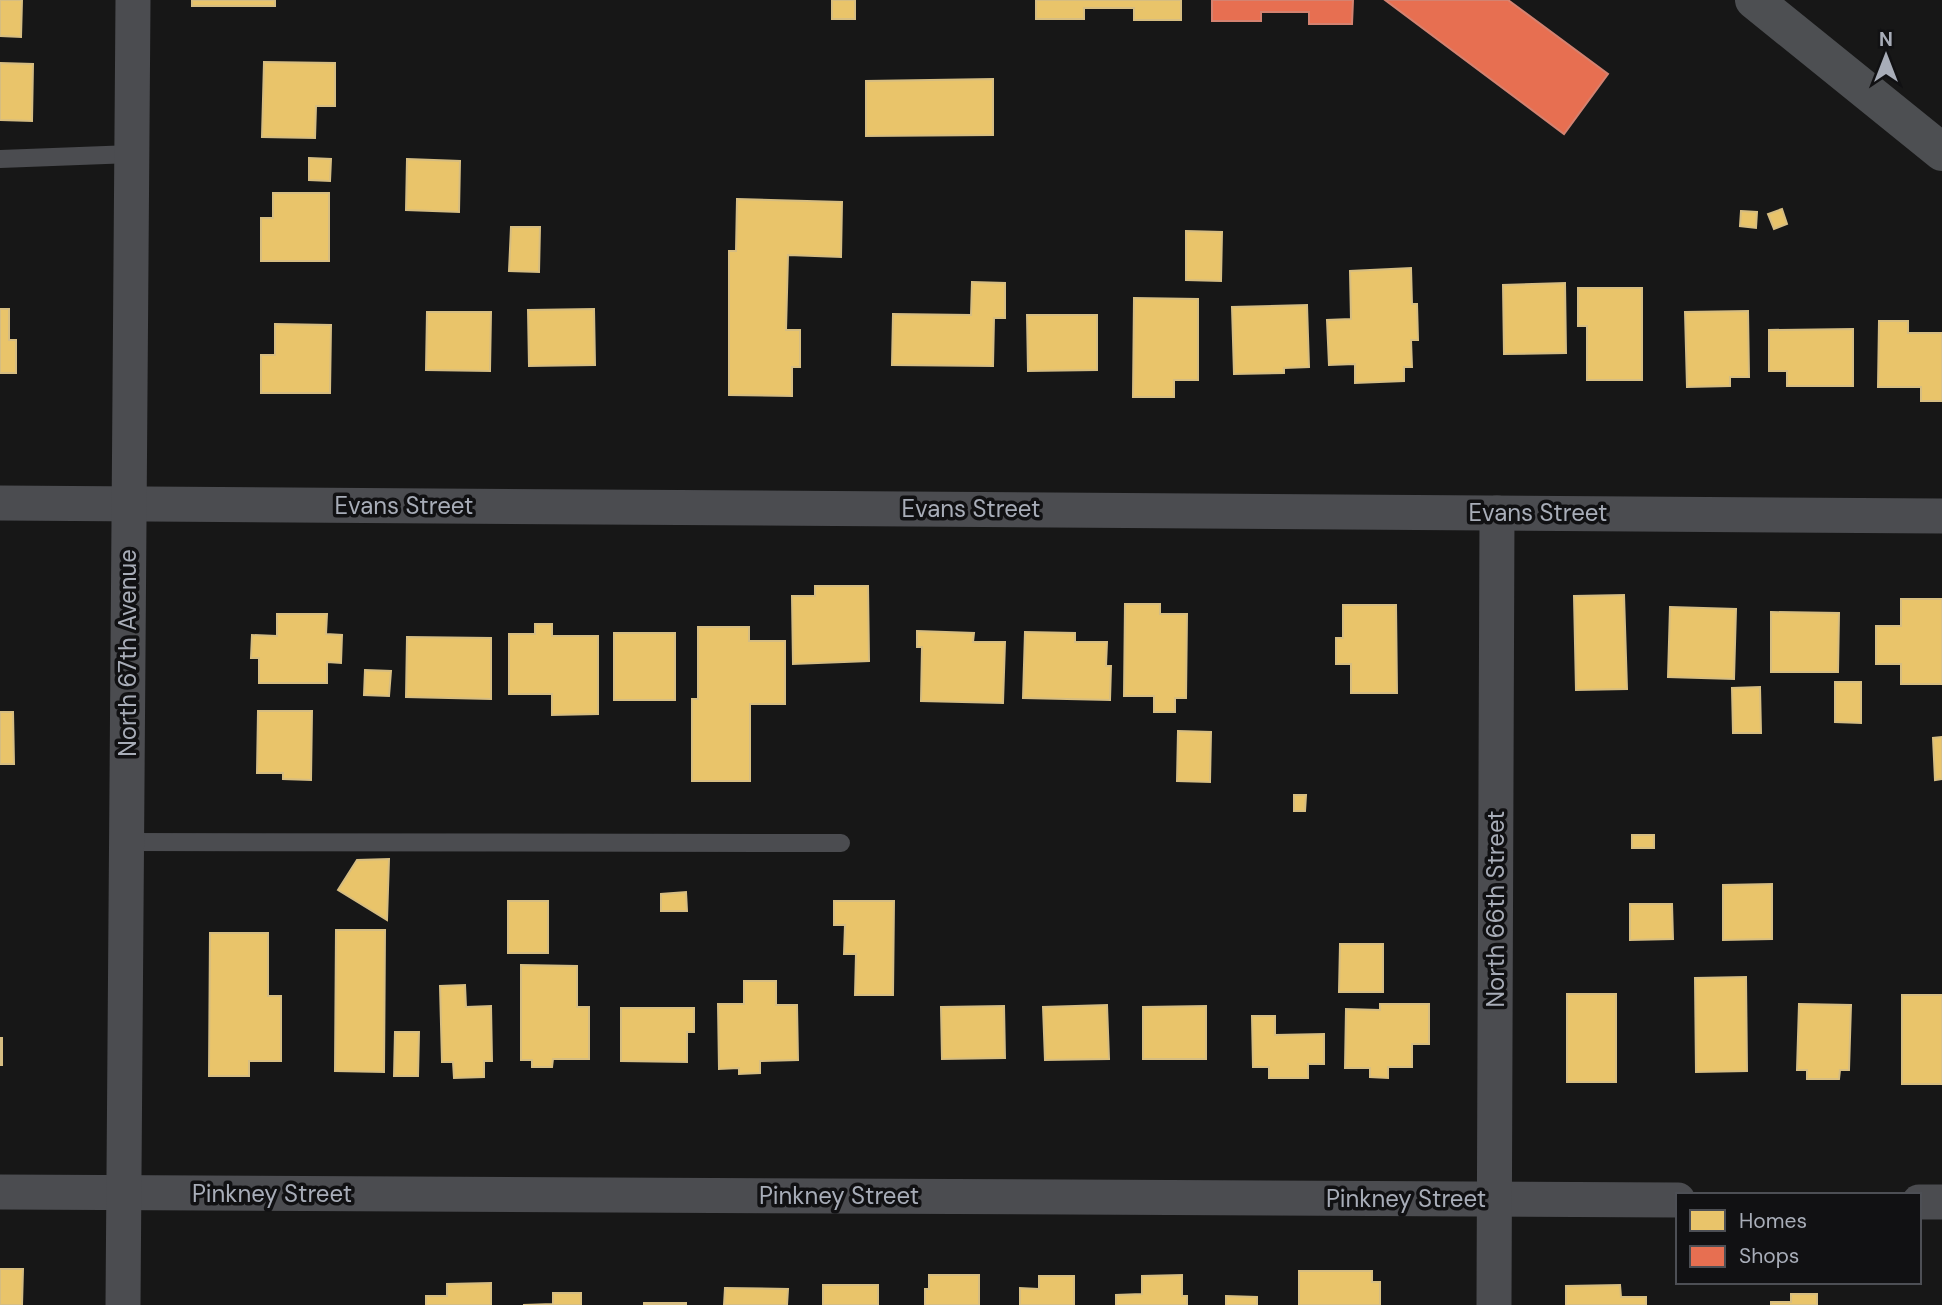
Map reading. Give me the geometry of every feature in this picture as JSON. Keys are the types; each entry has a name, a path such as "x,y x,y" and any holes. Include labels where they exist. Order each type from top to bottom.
{"main road":[{"path":"1754,0 1942,152"}],"street":[{"name":"North 67th Avenue","path":"123,1305 133,0"},
{"name":"Evans Street","path":"0,503 1942,516"},
{"name":"North 66th Street","path":"1494,1305 1497,513"},
{"name":"Pinkney Street","path":"0,1192 1676,1200"},
{"path":"1921,1202 1942,1202"}],"lane":[{"path":"0,159 132,154"},
{"path":"127,842 841,843"}],"building: Homes":[{"path":"0,0 22,0 21,37 0,36"},
{"path":"192,0 275,0 275,6 192,6"},
{"path":"832,0 855,0 855,19 832,19"},
{"path":"1036,0 1181,0 1181,20 1134,20 1134,8 1084,8 1084,19 1036,19"},
{"path":"264,62 335,63 335,106 316,106 315,138 262,137"},
{"path":"0,63 33,64 32,121 0,120"},
{"path":"993,79 993,135 866,136 866,81"},
{"path":"309,158 331,159 330,181 309,180"},
{"path":"407,159 460,161 459,212 406,210"},
{"path":"273,193 329,193 329,261 261,261 261,218 273,218"},
{"path":"737,199 842,202 841,257 788,255 786,330 800,330 800,367 792,367 792,396 729,395 729,251 736,251"},
{"path":"1782,209 1787,224 1774,229 1768,214"},
{"path":"1741,211 1757,212 1756,228 1740,226"},
{"path":"511,227 540,227 539,272 509,271"},
{"path":"1186,231 1222,232 1221,281 1186,280"},
{"path":"1411,268 1412,304 1417,304 1418,340 1411,340 1412,367 1404,367 1404,381 1355,383 1355,364 1329,365 1327,320 1351,319 1350,271"},
{"path":"972,282 1005,283 1005,318 994,318 993,366 892,365 893,314 971,315"},
{"path":"1565,283 1566,353 1504,354 1503,285"},
{"path":"1578,288 1642,288 1642,380 1587,380 1587,326 1578,326"},
{"path":"1134,298 1198,299 1198,380 1174,380 1174,397 1133,397"},
{"path":"1307,305 1309,367 1284,368 1284,373 1234,374 1232,307"},
{"path":"0,309 9,309 9,340 16,340 16,373 0,373"},
{"path":"594,309 595,365 529,366 528,310"},
{"path":"1748,311 1749,377 1730,377 1730,386 1687,387 1685,312"},
{"path":"427,312 491,312 490,371 426,370"},
{"path":"1027,315 1097,315 1097,370 1028,371"},
{"path":"1879,321 1908,321 1908,333 1942,333 1942,401 1921,401 1921,387 1878,387"},
{"path":"275,324 331,325 330,393 261,393 261,355 275,355"},
{"path":"1853,329 1853,386 1787,386 1787,371 1769,371 1769,330"},
{"path":"815,586 868,586 869,661 793,664 792,596 815,596"},
{"path":"1624,595 1627,689 1576,690 1574,596"},
{"path":"1901,599 1942,599 1942,684 1901,684 1901,664 1876,664 1876,626 1901,626"},
{"path":"1125,604 1160,604 1160,614 1187,614 1186,698 1175,698 1175,712 1154,712 1154,696 1124,696"},
{"path":"1343,605 1396,605 1397,693 1351,693 1351,664 1336,664 1336,638 1343,638"},
{"path":"1670,607 1736,609 1734,679 1668,677"},
{"path":"1771,612 1839,613 1838,672 1771,672"},
{"path":"277,614 327,614 326,634 342,635 341,663 327,662 327,683 259,683 259,658 251,658 252,635 277,636"},
{"path":"535,624 552,624 552,636 598,636 598,714 552,715 552,694 509,694 509,634 535,634"},
{"path":"698,627 749,627 749,641 785,641 785,704 750,704 750,781 692,781 692,699 698,699"},
{"path":"917,631 974,633 973,642 1005,642 1003,703 921,701 922,647 917,647"},
{"path":"1025,632 1075,633 1075,642 1107,642 1106,666 1111,666 1110,700 1023,698"},
{"path":"614,633 675,633 675,700 614,700"},
{"path":"407,637 491,638 491,699 406,697"},
{"path":"365,670 391,671 389,696 364,695"},
{"path":"1835,682 1861,682 1861,723 1835,722"},
{"path":"1760,687 1761,733 1733,733 1732,688"},
{"path":"258,711 312,711 311,780 283,779 283,773 257,773"},
{"path":"0,712 13,712 14,764 0,764"},
{"path":"1178,731 1211,732 1210,782 1177,781"},
{"path":"1942,737 1942,779 1935,780 1933,738"},
{"path":"1294,795 1306,795 1305,811 1294,811"},
{"path":"1632,835 1654,835 1654,848 1632,848"},
{"path":"389,859 387,920 338,890 357,860"},
{"path":"1772,884 1772,939 1723,940 1723,885"},
{"path":"686,892 687,911 661,911 661,894"},
{"path":"508,901 548,901 548,953 508,953"},
{"path":"834,901 894,901 893,995 855,995 856,954 844,954 845,925 834,925"},
{"path":"1630,904 1672,904 1673,939 1630,940"},
{"path":"336,930 385,930 384,1072 335,1071"},
{"path":"210,933 268,933 268,996 281,996 281,1061 249,1061 249,1076 209,1076"},
{"path":"1340,944 1383,944 1383,992 1339,992"},
{"path":"521,965 577,966 577,1007 589,1007 589,1059 553,1059 552,1067 532,1067 532,1060 521,1060"},
{"path":"1746,977 1747,1071 1696,1072 1695,978"},
{"path":"744,981 776,981 776,1005 797,1005 798,1060 760,1061 760,1073 739,1074 739,1068 719,1069 718,1004 744,1004"},
{"path":"465,985 466,1007 491,1006 492,1061 484,1061 484,1077 454,1078 453,1062 442,1062 440,986"},
{"path":"1567,994 1616,994 1616,1082 1567,1082"},
{"path":"1902,995 1942,995 1942,1084 1902,1084"},
{"path":"1380,1004 1429,1004 1429,1044 1412,1044 1412,1067 1388,1067 1388,1078 1370,1077 1370,1068 1345,1068 1346,1009 1380,1010"},
{"path":"1799,1004 1851,1005 1849,1070 1840,1070 1839,1079 1807,1079 1807,1070 1797,1070"},
{"path":"1107,1005 1109,1059 1045,1060 1043,1007"},
{"path":"1004,1006 1005,1058 942,1059 941,1007"},
{"path":"1206,1006 1206,1059 1143,1059 1143,1007"},
{"path":"621,1008 694,1008 694,1032 687,1032 687,1062 621,1061"},
{"path":"1252,1016 1275,1016 1275,1035 1324,1034 1324,1064 1308,1064 1308,1078 1269,1078 1269,1067 1253,1067"},
{"path":"395,1032 419,1032 418,1076 394,1076"},
{"path":"2,1038 2,1065 0,1065"},
{"path":"0,1269 23,1269 22,1305 0,1305"},
{"path":"1299,1271 1372,1271 1372,1282 1380,1282 1380,1305 1299,1305"},
{"path":"929,1275 979,1275 979,1305 925,1305 925,1289 929,1289"},
{"path":"1182,1275 1182,1296 1187,1296 1187,1305 1116,1305 1116,1295 1142,1294 1142,1276"},
{"path":"1039,1276 1074,1276 1074,1305 1020,1305 1020,1288 1039,1289"},
{"path":"491,1283 491,1305 426,1305 426,1296 447,1296 447,1284"},
{"path":"823,1285 878,1285 878,1305 823,1305"},
{"path":"1620,1285 1621,1297 1646,1297 1646,1305 1566,1305 1566,1286"},
{"path":"725,1288 788,1289 787,1305 724,1305"},
{"path":"553,1293 581,1293 581,1305 523,1305 553,1304"},
{"path":"1791,1294 1817,1294 1817,1305 1771,1305 1771,1302 1791,1302"},
{"path":"1226,1296 1257,1297 1257,1305 1226,1305"},
{"path":"686,1303 686,1305 644,1305"}],"building: Shops":[{"path":"1212,0 1353,0 1352,24 1309,24 1309,12 1261,12 1261,21 1212,21"},
{"path":"1385,0 1508,0 1608,74 1564,134"}]}
